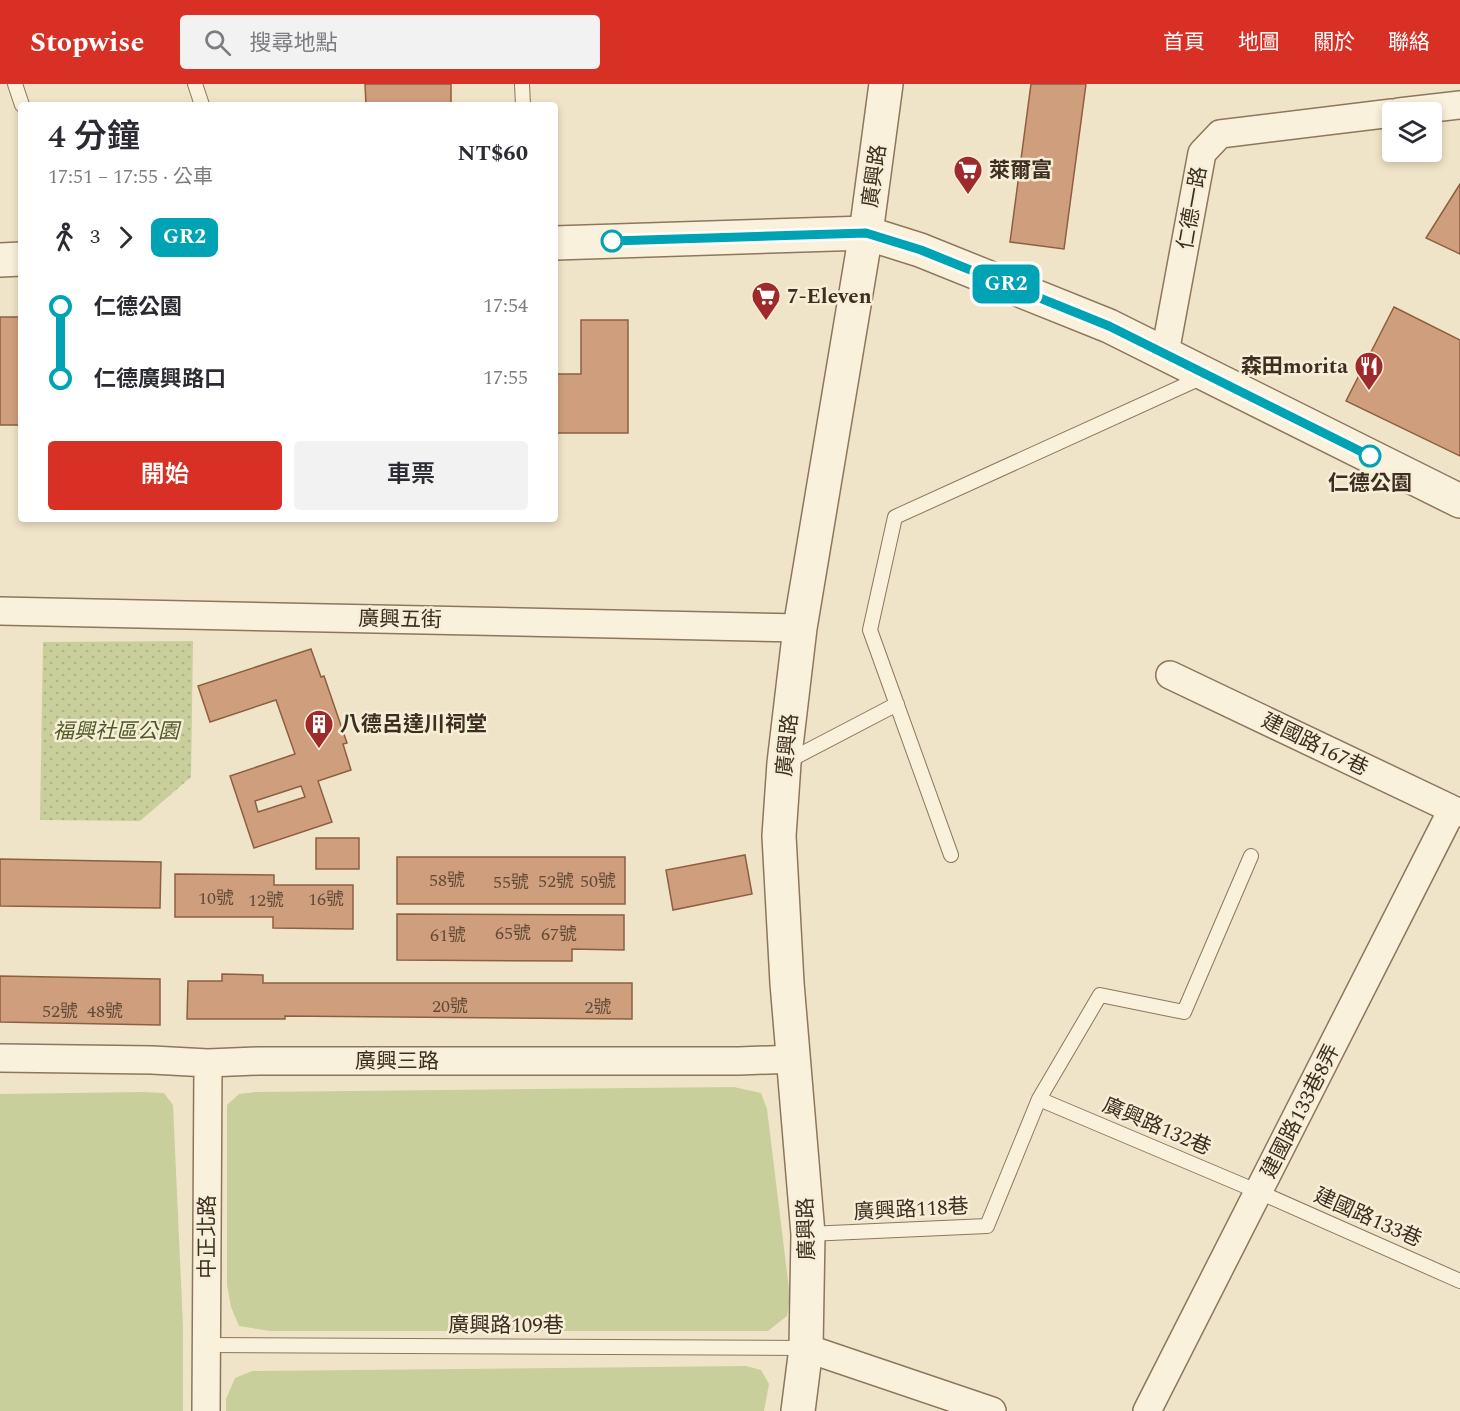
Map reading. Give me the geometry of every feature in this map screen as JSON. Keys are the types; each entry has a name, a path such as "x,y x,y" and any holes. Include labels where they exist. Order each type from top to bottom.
{"street":[{"name":"廣興路","path":"798,1411 806,1348 808,1234 778,836 800,628 866,233 886,84"},
{"path":"1442,107 1460,105"},
{"name":"仁德一路","path":"1165,353 1202,153 1220,134 1382,114"},
{"path":"558,243 866,233 921,250 1109,326 1460,501"},
{"path":"0,260 18,259"},
{"name":"廣興五街","path":"0,611 800,628"},
{"name":"建國路167巷","path":"1170,675 1456,812"},
{"name":"建國路133巷8弄","path":"1147,1411 1456,812"},
{"name":"廣興三路","path":"0,1058 208,1063 795,1059"},
{"name":"中正北路","path":"206,1411 208,1063"},
{"path":"806,1348 992,1411"}],"lane":[{"path":"15,84 21,102"},
{"path":"195,84 201,102"},
{"path":"522,84 522,102"},
{"path":"951,855 870,630 895,517 1208,375"},
{"path":"784,763 897,704"},
{"path":"1039,1099 1100,995 1184,1012 1251,856"},
{"name":"廣興路132巷","path":"1039,1099 1259,1191"},
{"name":"廣興路118巷","path":"808,1234 987,1226 1039,1099"},
{"name":"建國路133巷","path":"1259,1191 1460,1281"},
{"name":"廣興路109巷","path":"206,1345 806,1348"}],"green space":[{"name":"福興社區公園","path":"193,641 191,777 140,821 40,820 43,642"},
{"path":"734,1087 761,1093 767,1109 790,1297 787,1316 768,1331 269,1331 239,1326 231,1307 227,1285 227,1105 239,1094"},
{"path":"164,1093 173,1105 183,1326 183,1411 0,1411 0,1094"},
{"path":"746,1366 761,1370 769,1384 764,1411 226,1411 226,1399 235,1378 252,1371"}],"building":[{"path":"365,84 451,84 451,102 366,102"},
{"path":"1031,84 1086,84 1064,249 1010,242"},
{"path":"1460,184 1460,254 1426,238"},
{"path":"1394,307 1460,340 1460,456 1346,401"},
{"path":"0,317 18,317 18,425 0,425"},
{"path":"581,320 628,320 628,433 558,433 558,374 581,374"},
{"name":"八德呂達川祠堂","path":"311,649 321,677 324,676 347,743 343,744 351,770 318,781 332,822 254,848 230,776 295,754 276,700 210,722 198,686","holes":["301,786 305,797 258,812 255,801"]},
{"path":"316,838 359,838 359,869 316,869"},
{"path":"745,855 752,894 673,910 666,870"},
{"path":"397,857 625,857 625,904 397,904"},
{"path":"0,859 161,862 160,908 0,906"},
{"path":"175,874 274,875 274,885 353,885 353,929 273,928 273,917 175,917"},
{"path":"397,914 624,915 624,950 572,949 572,961 397,960"},
{"path":"222,974 263,975 263,983 632,983 632,1019 285,1016 285,1019 187,1019 188,981 222,981"},
{"path":"0,976 160,979 160,1025 0,1022"}],"bus line":[{"name":"GR2","path":"612,241 866,233 921,250 1109,326 1370,456"}],"place":[{"name":"萊爾富","path":"968,196"},
{"name":"7-Eleven","path":"766,322"},
{"name":"森田morita","path":"1369,392"},
{"name":"仁德公園","path":"1370,456"},
{"name":"八德呂達川祠堂","path":"319,750"}]}
